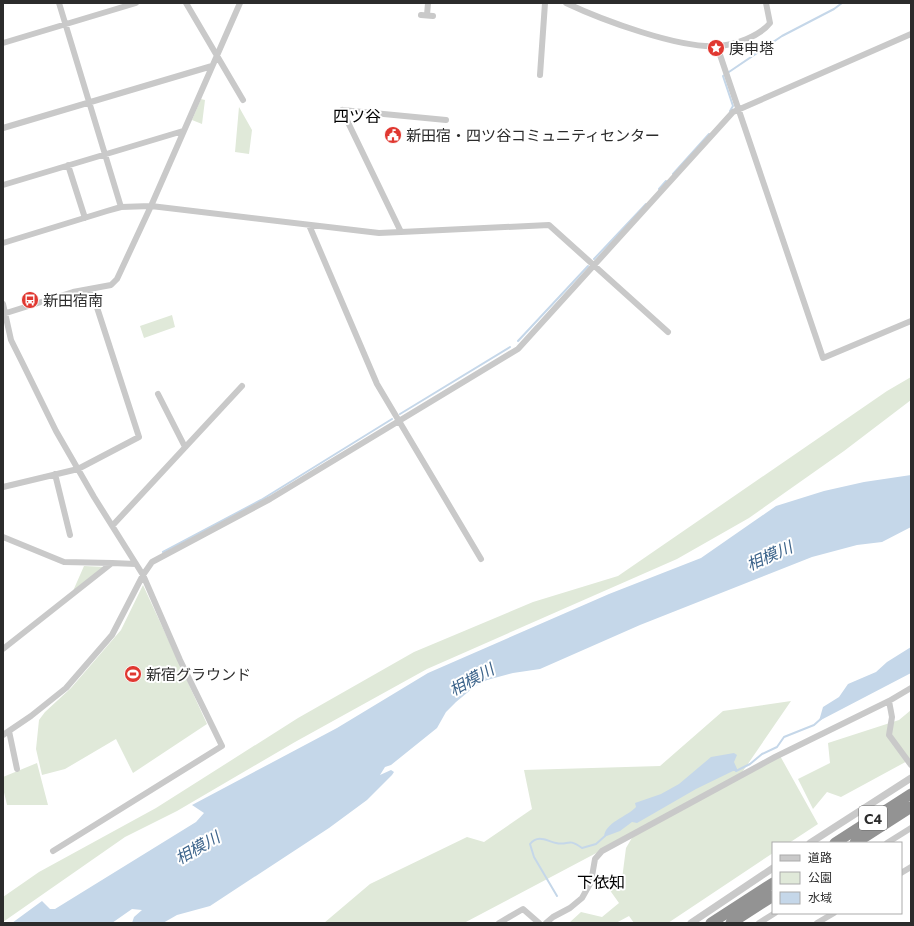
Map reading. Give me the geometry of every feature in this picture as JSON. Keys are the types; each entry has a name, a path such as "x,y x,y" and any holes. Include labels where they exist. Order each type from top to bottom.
{"highway":[{"name":"C4","path":"837,842 911,794"},
{"name":"C4","path":"857,842 911,807"},
{"path":"711,923 772,884"},
{"path":"731,923 772,897"}],"street":[{"path":"59,3 121,207"},
{"path":"3,43 136,3"},
{"path":"186,3 243,100"},
{"path":"3,314 73,292 111,285 117,279 151,206 240,3"},
{"path":"427,15 428,3"},
{"path":"540,75 544,3"},
{"path":"566,3 598,18 668,39 717,46 730,44 766,29 770,23 766,3"},
{"path":"16,769 6,733 66,688 112,635 143,575 152,562 270,499 398,420 518,349 738,109 911,34"},
{"path":"717,46 823,358 911,321"},
{"path":"3,128 212,66"},
{"path":"401,232 342,110 446,120"},
{"path":"3,185 184,131"},
{"path":"68,165 84,218"},
{"path":"3,243 121,207 151,206 379,233 549,225 595,264 668,332"},
{"path":"309,225 377,384 481,558"},
{"path":"3,487 78,469 139,437 91,289"},
{"path":"3,304 3,314 11,340 19,357 56,431 143,575 174,647 222,746 53,851"},
{"path":"112,525 242,386"},
{"path":"158,394 185,447"},
{"path":"55,474 70,535"},
{"path":"3,537 64,562 136,564"},
{"path":"3,649 112,563"},
{"path":"546,923 553,917 570,908 582,898 591,882 596,859 602,851 775,757 889,701 911,688"},
{"path":"889,701 892,717 889,735 910,763"},
{"path":"812,842 911,778"},
{"path":"889,842 911,828"},
{"path":"902,872 911,867"},
{"path":"691,923 772,869"},
{"path":"499,923 522,909 539,923"},
{"path":"758,923 773,914"},
{"path":"817,923 832,914"}],"green space":[{"path":"201,99 205,100 202,124 192,120"},
{"path":"239,107 252,130 249,154 235,152"},
{"path":"172,315 175,327 144,338 140,326"},
{"path":"911,377 911,400 844,451 749,518 677,559 427,669 295,742 177,811 125,837 3,922 3,897 39,872 156,808 298,718 414,652 533,602 618,576 887,391"},
{"path":"84,566 105,567 73,591"},
{"name":"新宿グラウンド","path":"143,585 207,724 133,773 116,739 65,769 42,775 36,749 39,720 45,712 71,688 121,630"},
{"path":"791,701 741,774 779,754 818,824 791,842 772,842 772,854 668,923 634,923 629,916 616,923 569,923 581,912 602,917 619,903 609,889 622,879 626,848 633,836 670,814 464,923 324,923 370,884 467,837 484,842 532,809 524,770 660,766 723,711"},
{"path":"911,710 911,759 841,797 827,792 813,809 798,779 830,763 828,743 899,720"},
{"path":"37,763 48,805 7,805 3,788 3,777"}],"water":[{"name":"相模川","path":"911,475 911,527 882,542 857,545 812,557 640,625 540,669 513,673 487,680 474,687 446,712 437,728 391,765 385,767 380,775 391,770 394,772 367,800 329,828 210,906 177,915 163,923 132,923 134,917 142,910 132,909 112,923 12,923 42,901 50,909 55,909 196,822 204,813 192,805 337,728 428,673 609,594 701,558 776,506 824,491 864,482"},
{"path":"911,647 911,673 819,721 823,707 839,697 848,684 876,672 887,662"},
{"path":"734,753 737,755 734,762 738,771 733,771 696,789 637,823 632,822 620,831 604,837 608,827 632,811 636,807 635,803 661,794 679,784 711,757"}],"waterway":[{"path":"730,111 733,106 723,76 782,36 834,9 842,3"},
{"path":"673,174 709,134"},
{"path":"659,189 666,181"},
{"path":"594,259 646,204"},
{"path":"518,341 588,266"},
{"path":"400,414 510,347"},
{"path":"163,552 261,500 392,419"},
{"path":"736,771 750,764 762,754 777,747 784,737 814,725 823,717"},
{"path":"557,896 534,857 530,844 536,839 543,839 560,844 571,842 582,848 596,844 605,836"}],"place":[{"name":"庚申塔","path":"716,48"},
{"name":"新田宿・四ツ谷コミュニティセンター","path":"393,135"},
{"name":"新田宿南","path":"30,300"},
{"name":"新宿グラウンド","path":"133,674"}],"district":[{"name":"四ツ谷","path":"357,115"},
{"name":"下依知","path":"601,881"}]}
